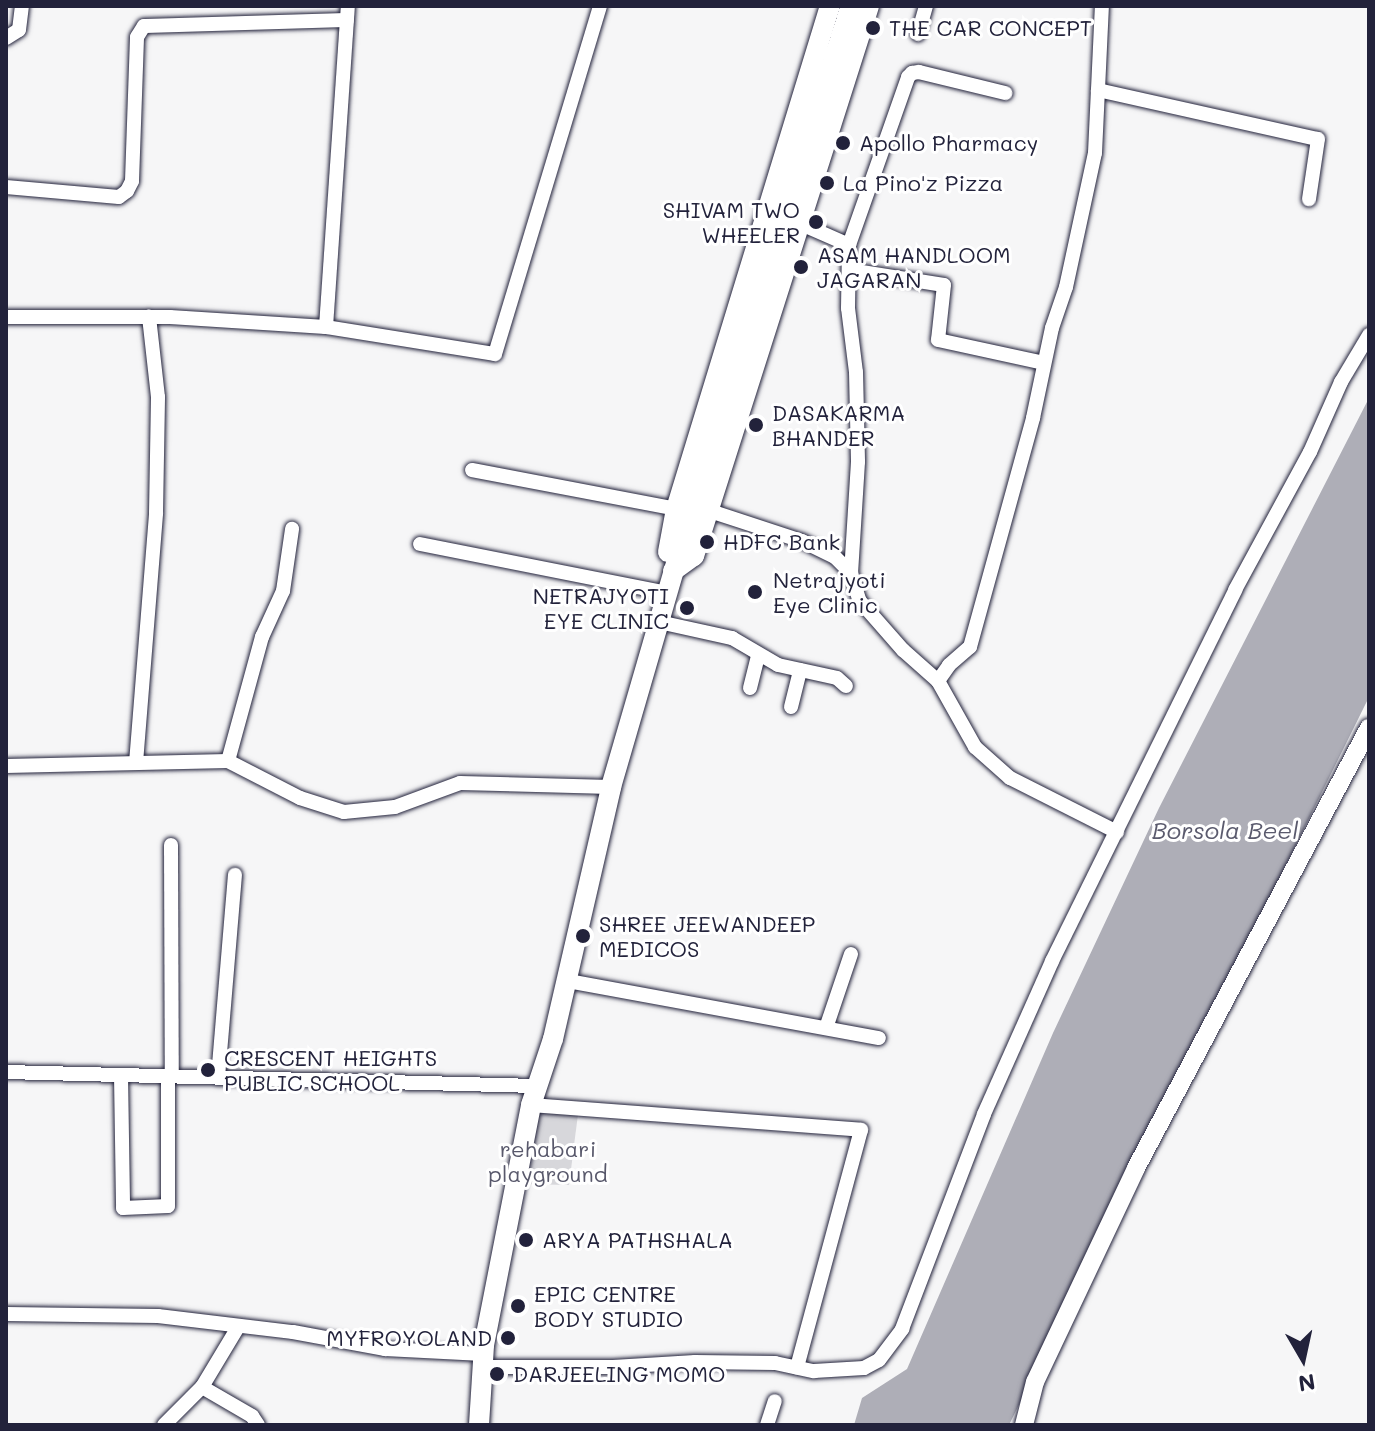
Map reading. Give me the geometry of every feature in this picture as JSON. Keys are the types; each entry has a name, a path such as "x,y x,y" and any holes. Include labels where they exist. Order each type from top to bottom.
{"main road":[{"path":"673,571 668,555 676,509 830,6"},
{"path":"479,1425 483,1361 534,1096 568,981 611,787 673,571 851,6"},
{"path":"673,571 694,556 869,6"}],"street":[{"path":"6,38 19,30 22,6"},
{"path":"6,317 149,317 326,327 495,354 600,6"},
{"path":"918,34 926,6"},
{"path":"938,681 949,665 970,647 1066,287 1095,153 1102,6"},
{"path":"6,187 119,197 127,191 132,181 137,37 144,26 348,13 326,327"},
{"path":"1005,93 919,72 908,77 849,245 848,308 856,372 858,462 851,573 859,600 903,650 938,681 975,747 1010,778 1117,832"},
{"path":"1098,90 1318,139 1309,199"},
{"path":"799,223 849,245"},
{"path":"849,270 944,285 938,340 1044,363"},
{"path":"136,763 156,513 158,397 149,317"},
{"path":"6,1314 158,1316 293,1332 385,1349 483,1361 613,1367 695,1362 775,1363 814,1371 864,1368 879,1360 902,1329 984,1114 1052,961 1235,590 1310,452 1341,382 1369,335"},
{"path":"472,470 676,509"},
{"path":"707,510 802,541 835,557 851,573"},
{"path":"228,761 262,637 283,591 292,529"},
{"path":"420,544 668,593"},
{"path":"659,622 732,638 758,656 837,678 846,686"},
{"path":"750,688 758,656"},
{"path":"791,707 800,670"},
{"path":"1024,1425 1035,1382 1136,1168 1369,728"},
{"path":"6,766 228,761 300,798 344,812 395,807 460,783 611,787"},
{"path":"121,1075 123,1208 168,1206 171,845"},
{"path":"218,1077 235,875"},
{"path":"826,1028 851,954"},
{"path":"568,981 879,1038"},
{"path":"6,1072 218,1077 534,1096 861,1130 797,1368"},
{"path":"164,1425 202,1387 238,1327"},
{"path":"202,1387 252,1416 258,1425"},
{"path":"767,1425 775,1401"}],"green space":[{"name":"rehabari playground","path":"534,1111 578,1114 569,1185 521,1184"}],"water":[{"name":"Borsola Beel","path":"1369,398 1369,697 1009,1425 854,1425 862,1398 907,1369 1053,1033 1159,808"}],"place":[{"name":"THE CAR CONCEPT","path":"873,28"},
{"name":"Apollo Pharmacy","path":"843,143"},
{"name":"La Pino'z Pizza","path":"827,183"},
{"name":"SHIVAM TWO WHEELER","path":"816,222"},
{"name":"ASAM HANDLOOM JAGARAN","path":"801,267"},
{"name":"DASAKARMA BHANDER","path":"756,425"},
{"name":"HDFC Bank","path":"707,542"},
{"name":"Netrajyoti Eye Clinic","path":"755,592"},
{"name":"NETRAJYOTI EYE CLINIC","path":"687,608"},
{"name":"SHREE JEEWANDEEP MEDICOS","path":"583,936"},
{"name":"CRESCENT HEIGHTS PUBLIC SCHOOL","path":"208,1070"},
{"name":"ARYA PATHSHALA","path":"526,1240"},
{"name":"EPIC CENTRE BODY STUDIO","path":"518,1306"},
{"name":"MYFROYOLAND","path":"508,1338"},
{"name":"DARJEELING MOMO","path":"497,1374"}]}
